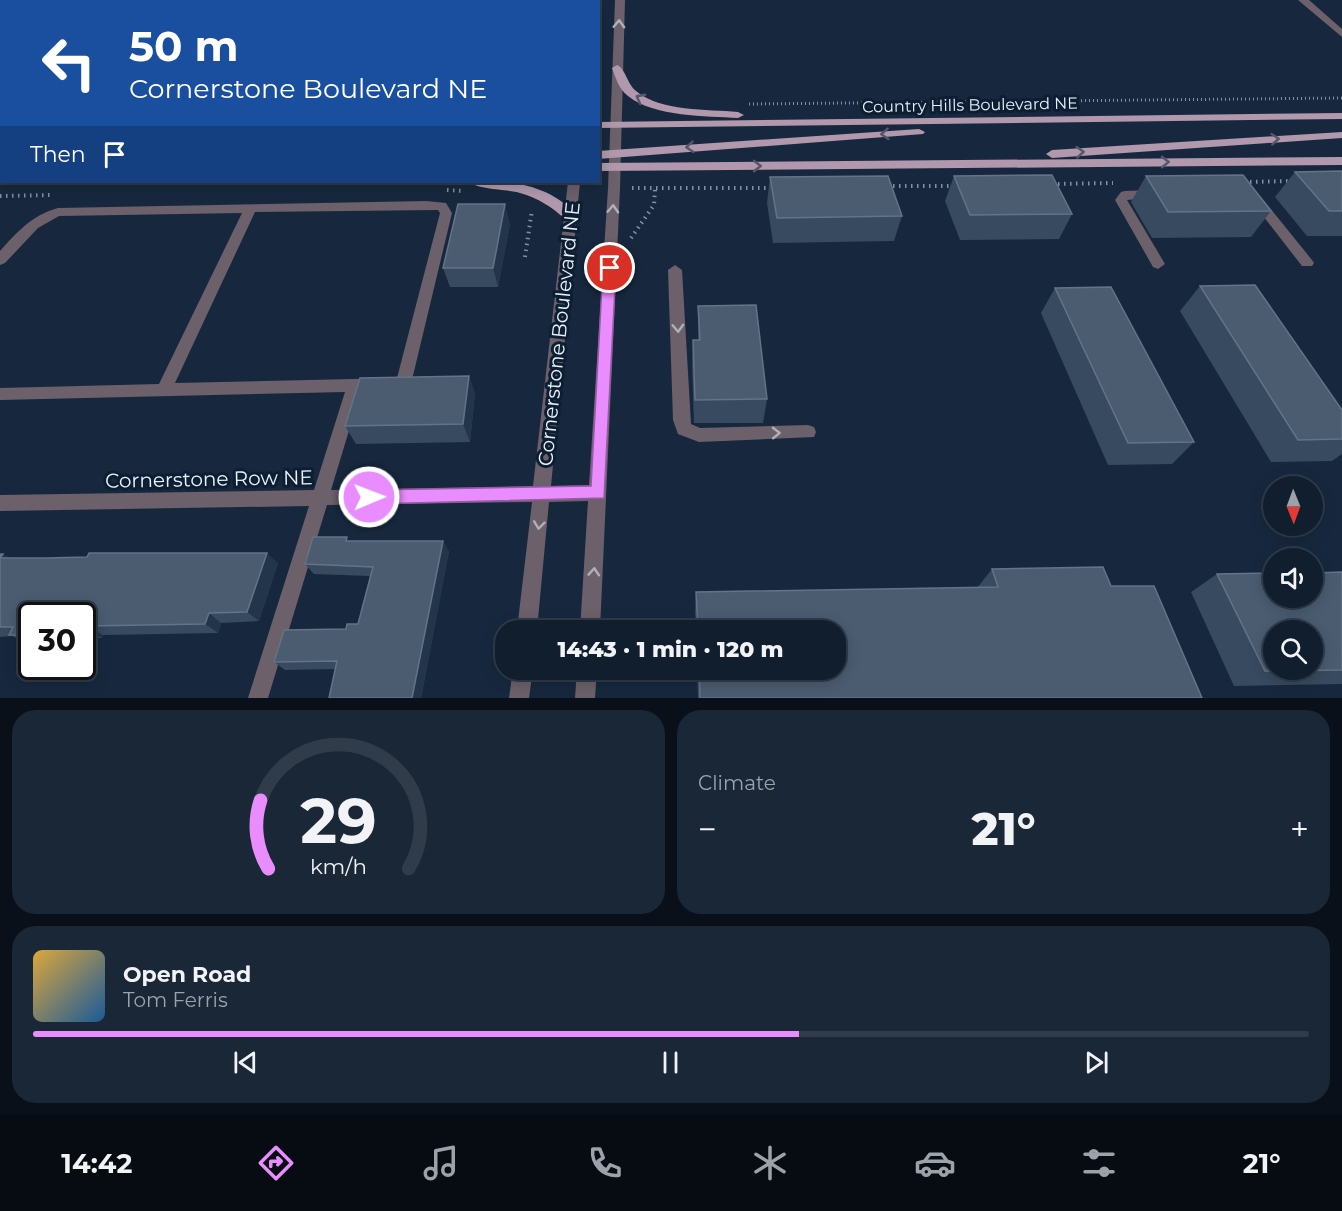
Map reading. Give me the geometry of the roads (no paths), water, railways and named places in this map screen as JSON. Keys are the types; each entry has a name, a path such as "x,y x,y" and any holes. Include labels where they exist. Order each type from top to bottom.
{"main road":[{"path":"617,68 624,85 631,93 649,102 687,110 822,123"},
{"name":"Country Hills Boulevard NE","path":"600,125 1342,116"},
{"path":"609,162 1090,120"},
{"path":"600,132 615,124"},
{"path":"959,164 1030,155 1342,135"},
{"path":"609,162 959,164 1342,160"},
{"path":"1268,161 1342,166"},
{"path":"474,186 540,194 559,204 570,216"}],"street":[{"name":"Cornerstone Boulevard NE","path":"591,620 614,188 609,162 615,124 620,0"},
{"path":"1303,0 1342,34"},
{"name":"Cornerstone Boulevard NE","path":"528,620 574,183"},
{"path":"1158,264 1121,200 1132,194 1166,194"},
{"path":"1247,195 1261,202 1307,263"},
{"path":"0,260 39,219 58,212 442,206 446,213 403,384"},
{"path":"164,389 251,208"},
{"path":"675,270 681,420 684,429 699,435 808,432"},
{"path":"0,394 425,384"},
{"path":"258,698 355,386"},
{"name":"Cornerstone Row NE","path":"0,504 599,493"},
{"path":"519,698 521,680"},
{"path":"585,698 586,680"}]}
